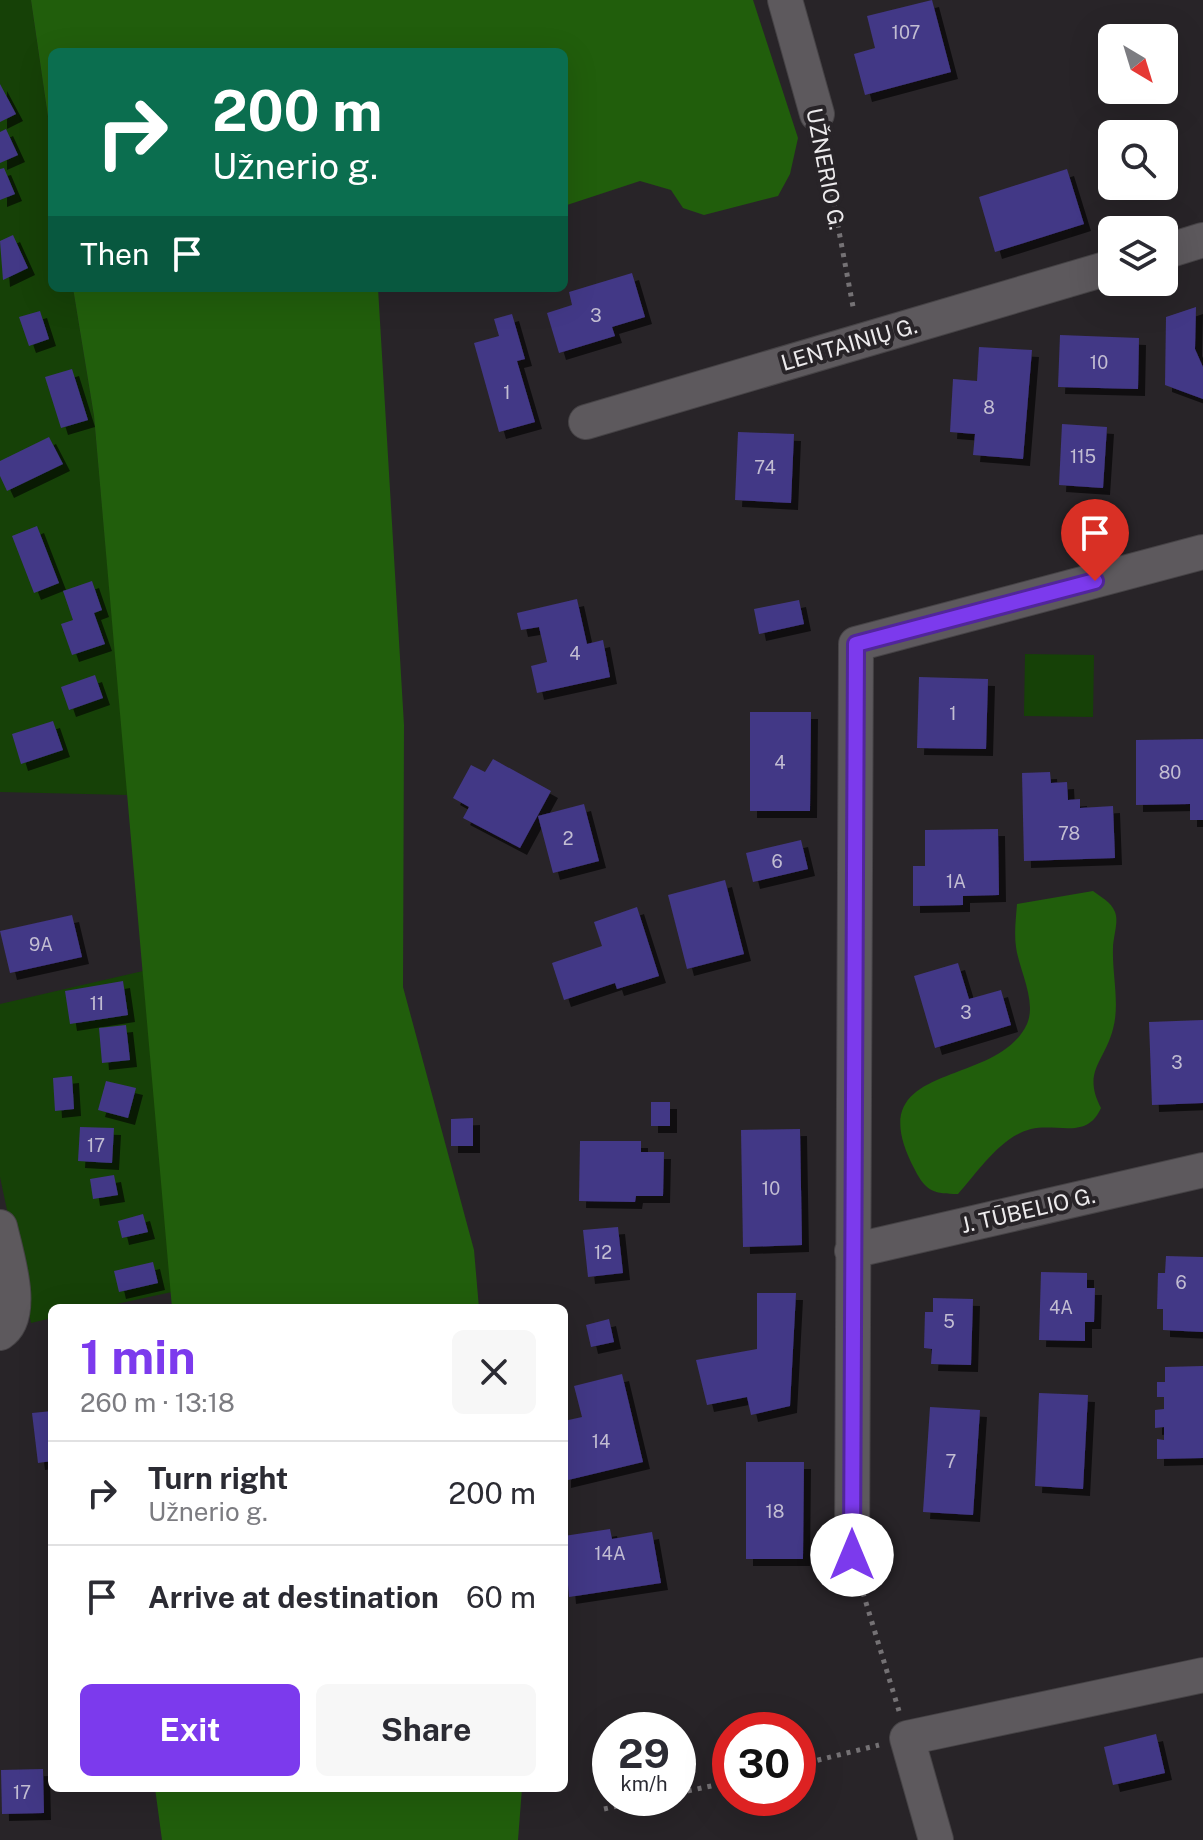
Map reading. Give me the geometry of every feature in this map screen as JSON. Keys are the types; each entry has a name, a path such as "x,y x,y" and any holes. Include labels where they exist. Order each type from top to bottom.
{"street":[{"name":"UŽNERIO G.","path":"785,0 817,114"},
{"path":"1178,248 1203,240"},
{"name":"LENTAINIŲ G.","path":"586,422 1098,271"},
{"path":"852,1555 856,644 1203,552"},
{"name":"J. TŪBELIO G.","path":"852,1251 1203,1170"},
{"path":"0,1227 15,1303 6,1330 0,1333"},
{"path":"936,1840 907,1738 1203,1675"}],"path":[{"name":"UŽNERIO G.","path":"817,114 860,340"},
{"path":"816,1761 907,1738 852,1555"}],"green space":[{"path":"0,0 31,0 48,117 48,292 74,292 94,416 128,795 0,792"},
{"path":"31,0 753,0 798,138 790,174 778,196 704,215 683,208 671,190 640,181 568,205 568,48 48,48 48,117"},
{"path":"74,292 378,292 404,725 403,987 474,1250 479,1304 172,1304 94,416"},
{"path":"1025,654 1094,655 1093,717 1024,716"},
{"path":"1093,891 1111,905 1116,920 1113,948 1115,1019 1094,1076 1101,1108 1095,1118 1080,1127 1031,1129 1009,1139 958,1194 932,1190 915,1170 901,1134 903,1109 916,1092 1011,1045 1027,1024 1029,996 1015,942 1017,904"},
{"path":"143,971 172,1292 116,1304 48,1304 48,1319 31,1323 0,1177 0,1004"},
{"path":"156,1792 522,1792 518,1840 162,1840"}],"building":[{"path":"932,0 951,72 865,95 854,54 875,48 867,16"},
{"path":"0,84 16,114 0,122"},
{"path":"6,129 18,155 0,163 0,132"},
{"path":"4,168 15,194 0,200 0,169"},
{"path":"1067,169 1084,224 995,252 979,197"},
{"path":"13,235 28,268 3,280 0,241"},
{"path":"632,273 645,317 612,327 615,336 559,353 547,313 572,305 569,292"},
{"path":"1196,307 1195,349 1203,367 1203,399 1165,385 1166,317"},
{"path":"40,311 49,339 29,346 19,317"},
{"path":"512,314 525,359 517,361 535,422 499,432 474,343 499,336 494,319"},
{"path":"1060,335 1139,338 1138,389 1058,387"},
{"path":"979,347 1032,350 1023,459 973,455 975,434 950,432 953,379 977,381"},
{"path":"72,369 88,420 61,428 45,377"},
{"path":"1062,424 1107,427 1103,488 1059,485"},
{"path":"738,432 794,434 791,503 735,500"},
{"path":"49,437 63,464 7,491 0,476 0,461"},
{"path":"37,526 59,583 34,593 12,536"},
{"path":"92,581 102,610 94,613 105,644 72,655 61,624 73,620 63,591"},
{"path":"577,599 587,644 603,640 610,677 537,693 531,666 547,662 539,627 521,630 517,613"},
{"path":"799,600 804,624 759,634 754,609"},
{"path":"95,675 103,698 69,710 61,687"},
{"path":"919,677 988,679 986,749 917,748"},
{"path":"750,712 811,712 810,811 750,811"},
{"path":"53,721 63,750 21,764 12,734"},
{"path":"1203,739 1203,820 1190,820 1190,804 1136,805 1136,740"},
{"path":"493,759 551,791 520,848 463,818 469,807 453,798 471,765 485,772"},
{"path":"1050,772 1051,783 1067,782 1068,800 1080,799 1080,808 1113,806 1115,858 1024,861 1022,773"},
{"path":"584,804 599,861 553,873 538,816"},
{"path":"998,829 999,895 963,896 963,905 913,906 913,866 925,866 925,830"},
{"path":"801,840 808,869 753,882 746,853"},
{"path":"725,880 744,954 687,969 668,895"},
{"path":"637,907 659,976 617,989 615,983 564,1000 552,963 602,946 594,922"},
{"path":"72,915 82,957 10,973 0,931"},
{"path":"958,963 969,999 1001,990 1011,1025 935,1048 914,976"},
{"path":"123,981 128,1015 70,1024 65,991"},
{"path":"1203,1020 1203,1103 1152,1105 1149,1022"},
{"path":"126,1025 130,1060 102,1063 99,1028"},
{"path":"72,1076 74,1109 55,1111 53,1078"},
{"path":"106,1081 136,1088 128,1118 98,1110"},
{"path":"651,1102 670,1102 670,1126 651,1126"},
{"path":"473,1118 473,1146 451,1146 451,1119"},
{"path":"80,1127 114,1128 112,1163 78,1161"},
{"path":"800,1129 802,1245 743,1247 741,1130"},
{"path":"580,1141 641,1141 641,1152 664,1152 663,1196 636,1196 635,1202 579,1201"},
{"path":"114,1175 118,1195 93,1199 90,1179"},
{"path":"143,1214 148,1232 122,1238 118,1221"},
{"path":"618,1227 623,1273 588,1277 583,1230"},
{"path":"1166,1256 1203,1257 1203,1332 1163,1330 1163,1309 1157,1309 1158,1273 1165,1273"},
{"path":"153,1262 158,1283 119,1292 114,1271"},
{"path":"1041,1272 1087,1273 1087,1288 1095,1288 1094,1322 1085,1322 1085,1341 1039,1340"},
{"path":"757,1293 796,1293 790,1406 751,1415 747,1397 707,1405 696,1360 757,1349"},
{"path":"933,1298 973,1299 971,1365 931,1364 932,1349 924,1348 925,1312 933,1312"},
{"path":"609,1319 614,1342 591,1347 586,1325"},
{"path":"1203,1366 1203,1458 1157,1459 1157,1439 1164,1440 1164,1427 1155,1428 1155,1410 1164,1409 1164,1397 1157,1397 1157,1382 1165,1382 1165,1367"},
{"path":"622,1374 643,1462 568,1480 568,1420 582,1417 574,1386"},
{"path":"1039,1393 1088,1395 1083,1489 1035,1486"},
{"path":"930,1407 980,1410 973,1515 923,1512"},
{"path":"48,1411 48,1462 38,1463 32,1413"},
{"path":"746,1462 804,1462 803,1559 746,1559"},
{"path":"610,1529 612,1539 652,1532 661,1583 569,1597 568,1535"},
{"path":"1156,1734 1165,1773 1113,1785 1104,1747"},
{"path":"43,1769 44,1813 2,1814 1,1770"}],"route":[{"path":"852,1555 856,644 1095,581"}]}
